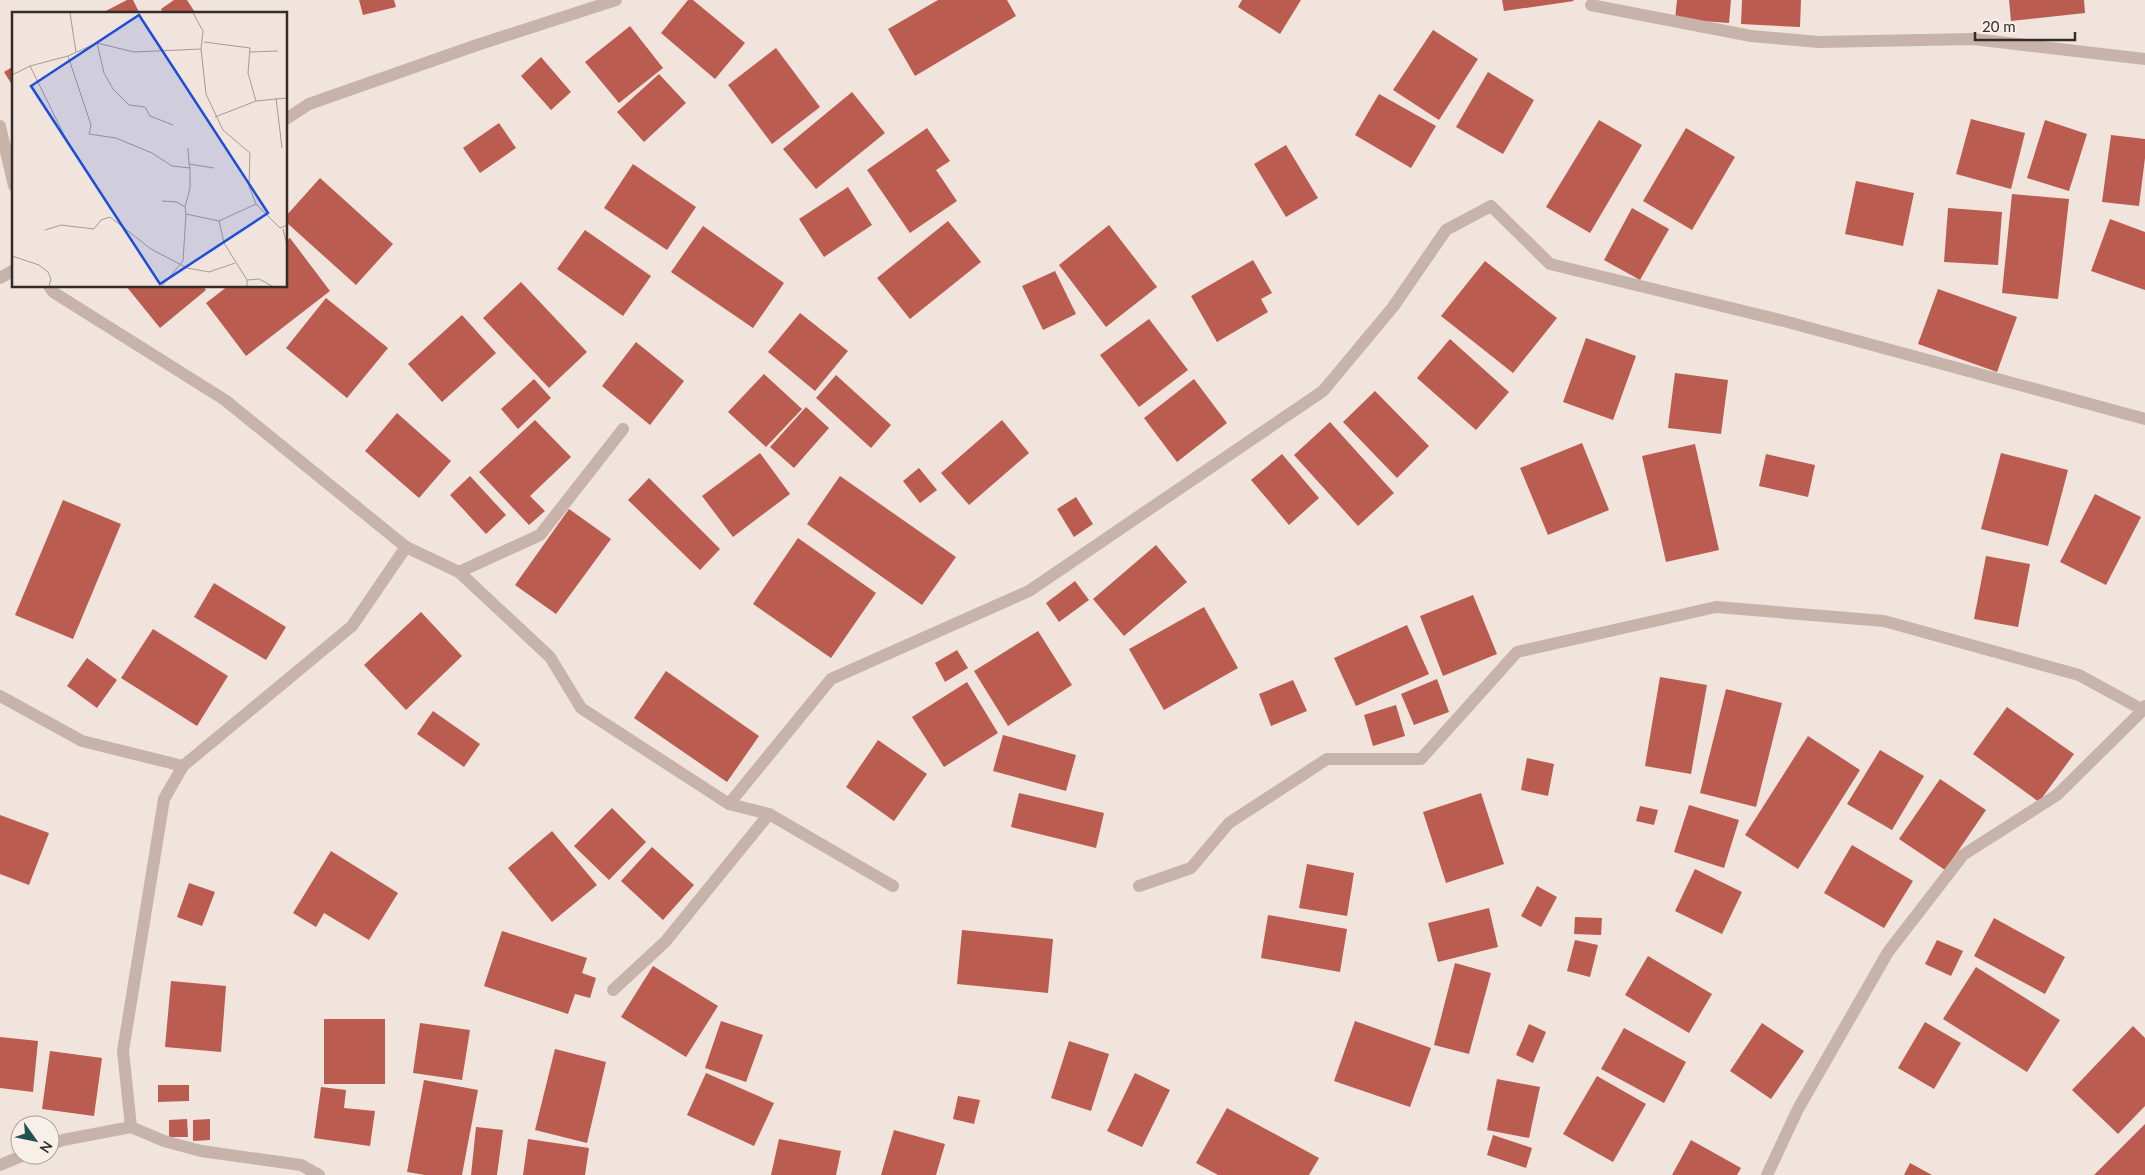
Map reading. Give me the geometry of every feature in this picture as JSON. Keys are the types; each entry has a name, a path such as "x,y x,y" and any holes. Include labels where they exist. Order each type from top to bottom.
{"street":[{"path":"288,119 308,104 477,45 616,0"},
{"path":"1591,5 1751,36 1819,42 1973,39 2145,59"},
{"path":"0,126 12,177"},
{"path":"729,804 831,679 1029,591 1323,392 1393,307 1446,230 1491,206 1550,264 1784,321 2145,419"},
{"path":"0,278 12,271"},
{"path":"51,288 54,292 225,400 406,548 459,572 550,657 581,708 729,804 769,814 893,886"},
{"path":"459,572 540,535 623,429"},
{"path":"131,1127 123,1051 164,799 183,766 352,626 406,548"},
{"path":"1139,886 1191,868 1229,823 1327,759 1421,760 1517,652 1716,607 1884,621 2079,675 2144,708 2057,795 1963,855 1888,952 1798,1110 1767,1175"},
{"path":"0,696 82,741 183,766"},
{"path":"613,990 665,942 769,814"},
{"path":"60,1141 131,1127 164,1141 201,1152 301,1165 319,1175"}],"building":[{"path":"127,0 133,0 139,12 104,12"},
{"path":"174,0 187,0 195,12 163,12 161,9"},
{"path":"359,0 394,0 396,7 363,15"},
{"path":"688,0 693,0 745,43 715,79 661,33"},
{"path":"938,0 1007,0 1016,16 915,76 888,29"},
{"path":"1242,0 1301,0 1280,34 1238,7"},
{"path":"1502,0 1573,0 1574,1 1504,11"},
{"path":"1677,0 1731,0 1729,23 1675,19"},
{"path":"1742,0 1801,0 1800,27 1741,24"},
{"path":"2009,0 2084,0 2085,13 2011,21"},
{"path":"630,26 663,68 619,103 585,62"},
{"path":"1433,30 1478,59 1439,120 1393,90"},
{"path":"776,48 820,107 772,144 728,85"},
{"path":"541,57 571,92 551,110 521,76"},
{"path":"12,67 12,85 4,72"},
{"path":"1488,72 1534,100 1503,154 1456,127"},
{"path":"659,74 686,103 644,142 617,112"},
{"path":"852,92 885,133 816,189 783,149"},
{"path":"1379,94 1436,126 1411,168 1355,135"},
{"path":"1971,119 2025,133 2011,189 1956,174"},
{"path":"1599,120 1642,145 1590,233 1546,207"},
{"path":"2045,120 2087,134 2069,191 2027,178"},
{"path":"499,123 516,148 480,173 463,148"},
{"path":"927,128 950,161 936,170 957,201 910,233 867,170"},
{"path":"1686,128 1735,157 1692,230 1643,201"},
{"path":"2111,135 2145,139 2145,158 2139,206 2102,202"},
{"path":"1286,145 1318,198 1286,217 1254,164"},
{"path":"633,164 696,207 667,250 604,208"},
{"path":"320,178 393,244 356,285 288,224 288,214"},
{"path":"1856,181 1914,193 1903,246 1845,234"},
{"path":"848,187 872,225 824,257 799,219"},
{"path":"2012,194 2069,199 2058,299 2002,293"},
{"path":"1632,208 1669,229 1640,280 1604,260"},
{"path":"1948,208 2002,212 1998,265 1944,262"},
{"path":"2110,219 2145,232 2145,290 2091,271"},
{"path":"948,221 981,262 910,319 877,278"},
{"path":"1109,225 1157,287 1106,327 1059,265"},
{"path":"703,226 784,283 753,328 671,272"},
{"path":"585,230 651,276 623,316 557,269"},
{"path":"290,238 330,291 246,356 206,303 225,288 288,288 288,240"},
{"path":"1253,260 1272,293 1261,299 1268,312 1217,342 1191,296"},
{"path":"1485,261 1557,318 1513,373 1441,316"},
{"path":"1055,271 1076,314 1043,330 1022,286"},
{"path":"521,282 587,352 549,388 483,318"},
{"path":"128,288 204,288 206,290 160,328"},
{"path":"1938,289 2017,317 1997,372 1918,344"},
{"path":"326,298 388,348 347,398 286,348"},
{"path":"800,313 848,351 815,391 768,352"},
{"path":"462,315 496,353 442,402 408,364"},
{"path":"1149,319 1188,370 1139,407 1100,355"},
{"path":"1586,338 1636,356 1613,420 1563,402"},
{"path":"1450,339 1509,392 1476,430 1417,378"},
{"path":"636,342 684,381 650,425 602,386"},
{"path":"1675,373 1728,380 1721,434 1668,428"},
{"path":"764,374 802,409 766,447 728,412"},
{"path":"836,375 891,425 871,448 816,398"},
{"path":"534,379 551,398 518,429 501,409"},
{"path":"1194,379 1227,423 1177,462 1144,418"},
{"path":"1375,391 1429,446 1397,478 1343,422"},
{"path":"806,407 829,428 794,468 770,447"},
{"path":"397,413 451,461 419,498 365,451"},
{"path":"535,420 571,457 530,496 545,511 529,525 479,472"},
{"path":"1002,420 1029,453 969,505 941,473"},
{"path":"1330,422 1394,493 1358,526 1294,455"},
{"path":"1582,443 1609,510 1548,535 1520,468"},
{"path":"1695,444 1719,550 1666,562 1642,456"},
{"path":"760,453 790,494 733,537 702,496"},
{"path":"2001,453 2068,470 2048,546 1981,529"},
{"path":"1282,454 1319,498 1289,525 1251,480"},
{"path":"1766,454 1815,465 1808,497 1759,486"},
{"path":"919,468 937,490 920,503 903,481"},
{"path":"470,476 506,515 486,534 450,495"},
{"path":"840,476 956,557 922,605 807,524"},
{"path":"649,478 720,549 700,570 628,500"},
{"path":"2095,494 2141,517 2106,585 2060,562"},
{"path":"1076,497 1093,524 1074,537 1057,509"},
{"path":"63,500 121,524 73,639 15,615"},
{"path":"569,509 611,539 556,614 515,585"},
{"path":"798,538 876,593 831,658 753,604"},
{"path":"1156,545 1187,582 1124,636 1093,599"},
{"path":"1986,556 2030,564 2018,627 1974,619"},
{"path":"1075,581 1089,600 1059,622 1046,603"},
{"path":"214,583 286,627 266,660 194,617"},
{"path":"1473,595 1497,654 1443,676 1420,616"},
{"path":"1204,607 1238,668 1164,710 1129,649"},
{"path":"421,612 462,656 406,710 364,665"},
{"path":"1407,625 1429,674 1356,706 1334,658"},
{"path":"153,629 228,676 197,726 121,678"},
{"path":"1038,631 1072,685 1008,726 974,671"},
{"path":"957,650 968,668 945,682 935,663"},
{"path":"87,658 117,680 97,708 67,686"},
{"path":"666,671 759,736 727,782 634,718"},
{"path":"1660,677 1707,685 1691,774 1645,766"},
{"path":"1437,679 1449,712 1414,725 1401,694"},
{"path":"1293,680 1307,711 1271,726 1259,694"},
{"path":"967,682 998,733 944,767 912,717"},
{"path":"1726,689 1782,703 1756,807 1700,793"},
{"path":"1396,705 1405,736 1373,746 1364,715"},
{"path":"2007,707 2074,754 2039,802 1973,754"},
{"path":"433,711 480,744 464,767 417,734"},
{"path":"1003,735 1076,755 1066,791 993,771"},
{"path":"1808,736 1860,770 1798,869 1745,835"},
{"path":"878,740 927,774 894,821 846,787"},
{"path":"1880,750 1924,776 1892,830 1847,804"},
{"path":"1527,758 1554,764 1548,796 1521,790"},
{"path":"1940,779 1986,810 1945,870 1899,839"},
{"path":"1019,793 1104,813 1096,848 1011,827"},
{"path":"1481,793 1504,864 1446,883 1423,812"},
{"path":"1689,805 1739,820 1724,868 1674,852"},
{"path":"1640,806 1658,810 1654,825 1636,821"},
{"path":"612,808 646,842 609,880 574,846"},
{"path":"0,815 49,833 29,885 0,874"},
{"path":"552,831 597,885 552,922 508,868"},
{"path":"1852,845 1913,881 1884,928 1824,893"},
{"path":"652,847 694,885 663,920 621,881"},
{"path":"331,851 398,893 369,940 324,913 316,927 293,913"},
{"path":"1307,864 1354,873 1347,916 1299,908"},
{"path":"1695,869 1742,892 1722,934 1675,911"},
{"path":"189,883 215,892 202,926 177,917"},
{"path":"1537,886 1557,897 1541,927 1521,916"},
{"path":"1489,908 1498,947 1438,962 1428,923"},
{"path":"1268,915 1347,929 1340,972 1261,958"},
{"path":"1575,917 1602,918 1601,935 1574,934"},
{"path":"1994,918 2065,957 2045,994 1974,956"},
{"path":"962,930 1053,939 1048,993 957,984"},
{"path":"502,931 587,958 582,973 596,978 590,998 575,994 568,1014 484,986"},
{"path":"1575,940 1598,945 1590,977 1567,971"},
{"path":"1937,940 1963,951 1951,976 1925,964"},
{"path":"1648,956 1712,994 1689,1033 1625,995"},
{"path":"1455,963 1491,973 1469,1054 1434,1045"},
{"path":"653,966 718,1006 686,1057 621,1017"},
{"path":"1976,967 2060,1020 2027,1072 1943,1019"},
{"path":"171,981 226,986 221,1052 165,1047"},
{"path":"324,1019 385,1019 385,1084 324,1084"},
{"path":"721,1021 763,1035 746,1082 705,1068"},
{"path":"1355,1021 1431,1048 1410,1107 1334,1081"},
{"path":"1925,1022 1961,1043 1934,1089 1898,1068"},
{"path":"420,1023 470,1030 462,1080 413,1073"},
{"path":"1762,1023 1804,1051 1771,1099 1730,1071"},
{"path":"1529,1024 1546,1032 1533,1063 1516,1055"},
{"path":"2133,1026 2145,1038 2145,1106 2118,1134 2072,1090"},
{"path":"1624,1028 1686,1062 1664,1103 1601,1069"},
{"path":"0,1037 38,1041 33,1092 0,1088"},
{"path":"1069,1041 1109,1054 1091,1111 1051,1098"},
{"path":"555,1049 606,1062 587,1143 535,1130"},
{"path":"50,1051 102,1058 94,1116 42,1109"},
{"path":"706,1073 774,1103 754,1146 687,1115"},
{"path":"1135,1073 1170,1090 1142,1147 1107,1131"},
{"path":"1597,1076 1646,1104 1613,1162 1563,1134"},
{"path":"1497,1079 1540,1087 1529,1138 1487,1130"},
{"path":"424,1080 478,1090 462,1175 425,1175 407,1172"},
{"path":"158,1085 189,1085 189,1101 158,1102"},
{"path":"321,1087 346,1090 344,1108 375,1111 370,1146 314,1138"},
{"path":"958,1096 980,1100 974,1124 953,1119"},
{"path":"1227,1108 1319,1158 1309,1175 1218,1175 1196,1163"},
{"path":"187,1119 188,1137 169,1137 169,1120"},
{"path":"210,1119 210,1140 193,1141 193,1120"},
{"path":"2145,1124 2145,1175 2094,1175"},
{"path":"476,1127 503,1130 497,1175 471,1175"},
{"path":"894,1130 945,1144 936,1175 881,1175"},
{"path":"1493,1135 1532,1148 1526,1168 1487,1155"},
{"path":"528,1139 589,1148 585,1175 523,1175"},
{"path":"779,1139 841,1151 836,1175 771,1175"},
{"path":"1691,1140 1741,1168 1737,1175 1672,1175"},
{"path":"1910,1163 1932,1175 1904,1175"}]}
